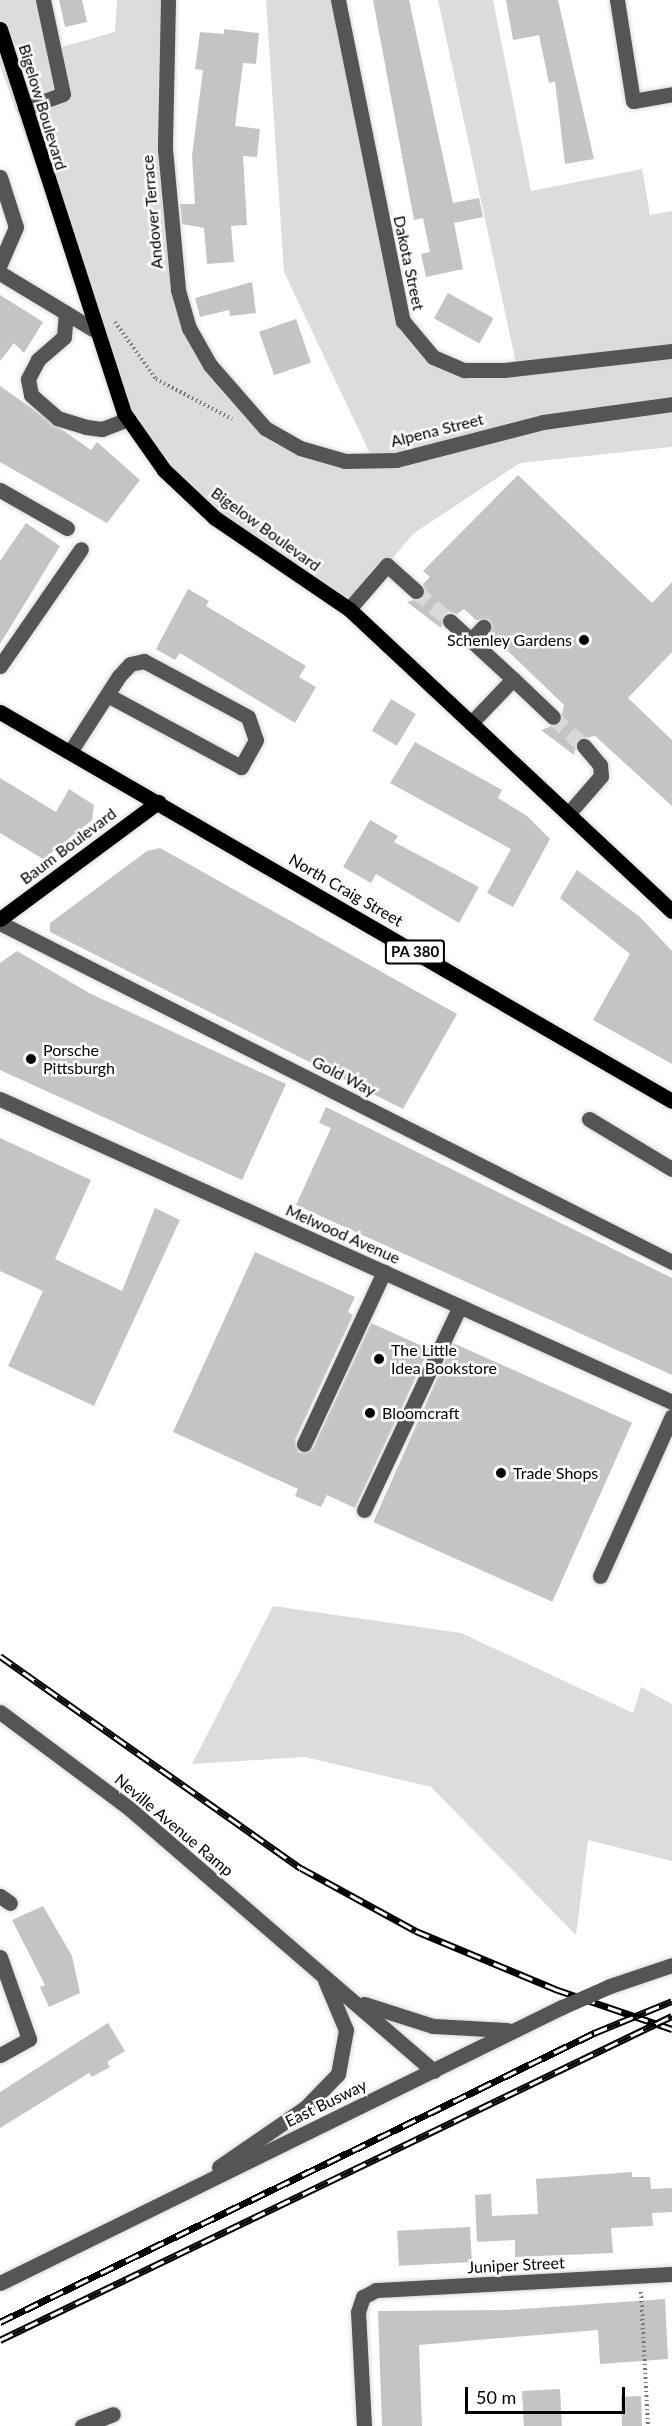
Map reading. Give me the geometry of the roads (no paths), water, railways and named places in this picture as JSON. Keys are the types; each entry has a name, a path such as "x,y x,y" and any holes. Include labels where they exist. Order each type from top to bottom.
{"main road":[{"name":"Bigelow Boulevard","path":"0,29 93,328 128,419 164,470 215,518 349,609 672,911"},
{"name":"North Craig Street","path":"0,712 672,1101"},
{"name":"Baum Boulevard","path":"0,921 158,802"}],"street":[{"path":"25,108 63,94 43,0"},
{"name":"Andover Terrace","path":"168,0 165,150 178,290 189,327 210,365 265,428"},
{"name":"Dakota Street","path":"338,0 403,321 433,357 464,370 504,370 672,351"},
{"path":"616,0 633,101 672,94"},
{"path":"0,61 13,71"},
{"path":"0,177 16,227 0,264"},
{"path":"0,216 16,227"},
{"path":"0,273 93,328"},
{"path":"66,313 64,337 38,360 28,380 31,395 57,418 77,425 102,429 128,419"},
{"name":"Alpena Street","path":"265,428 300,448 345,461 396,460 543,422 672,404"},
{"path":"0,490 67,528"},
{"path":"0,666 81,549"},
{"path":"349,609 387,566 416,591"},
{"path":"450,621 553,717"},
{"path":"471,640 483,627"},
{"path":"70,752 130,664 144,661 248,717 256,740 241,767 109,696"},
{"path":"471,723 513,679"},
{"path":"568,814 601,776 600,765 584,746"},
{"name":"Gold Way","path":"0,921 672,1262"},
{"name":"Melwood Avenue","path":"0,1099 672,1402"},
{"path":"589,1119 672,1169"},
{"path":"304,1444 384,1272"},
{"path":"364,1510 460,1306"},
{"path":"600,1576 672,1416"},
{"name":"Neville Avenue Ramp","path":"0,1712 130,1809 433,2071"},
{"path":"0,1957 30,2039 0,2055"},
{"name":"East Busway","path":"0,2283 562,2007 610,1986 672,1965"},
{"name":"Neville Avenue Ramp","path":"172,2199 306,2107 338,2074 346,2030 321,1972"},
{"name":"Neville Avenue Ramp","path":"348,1996 402,2020 433,2026 516,2029"},
{"name":"Juniper Street","path":"364,2426 358,2312 363,2297 376,2290 672,2274"},
{"path":"82,2426 113,2414"}],"tunnel":[{"path":"416,591 450,621"},
{"path":"553,717 584,746"}],"railway":[{"path":"0,1656 301,1868 416,1931 555,1989 672,2029"},
{"path":"0,2322 594,2033 672,2001"},
{"path":"0,2340 672,2016"}],"place":[{"name":"Schenley Gardens","path":"584,640"},
{"name":"Porsche Pittsburgh","path":"31,1059"},
{"name":"The Little Idea Bookstore","path":"379,1359"},
{"name":"Bloomcraft","path":"370,1413"},
{"name":"Trade Shops","path":"501,1473"}]}
